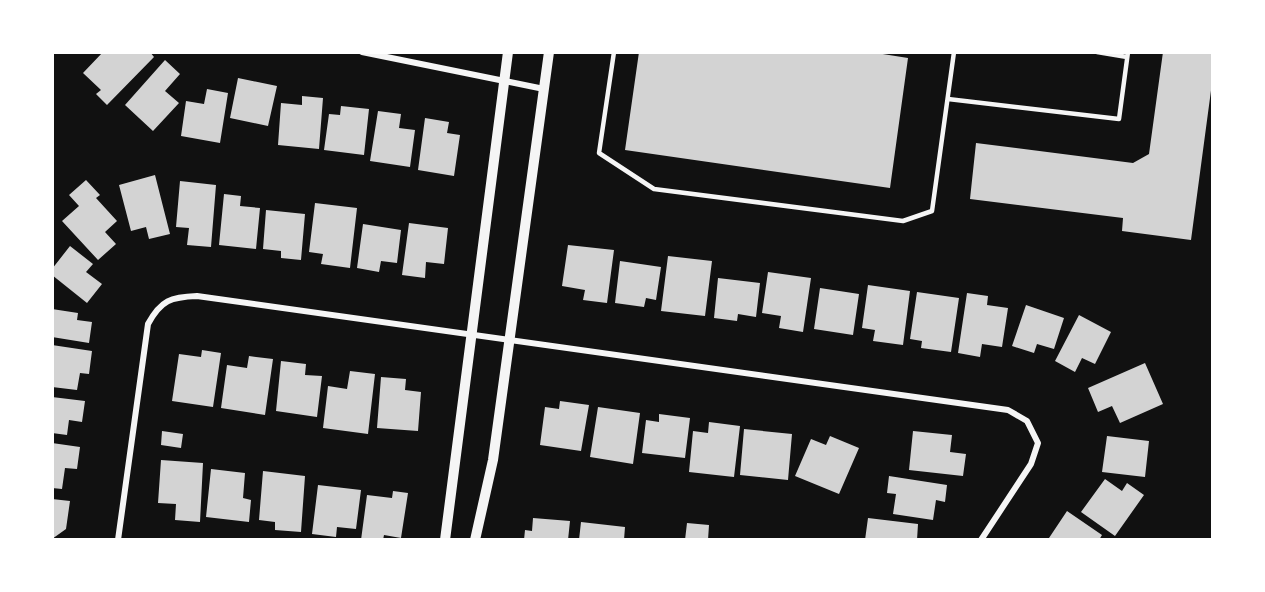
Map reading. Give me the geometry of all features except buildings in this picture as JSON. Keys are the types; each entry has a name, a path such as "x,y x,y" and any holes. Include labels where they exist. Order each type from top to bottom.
{"street":[{"path":"362,52 504,83 544,89"},
{"path":"445,540 508,52"},
{"path":"475,540 493,460 549,52"},
{"path":"118,540 148,324 157,307 178,297 197,296 470,337 1008,410 1027,421 1038,443 1031,464 981,540"}],"lane":[{"path":"614,52 599,153 654,189 903,221 932,211 954,52"},
{"path":"948,99 1119,119 1128,55 1097,52"}]}
